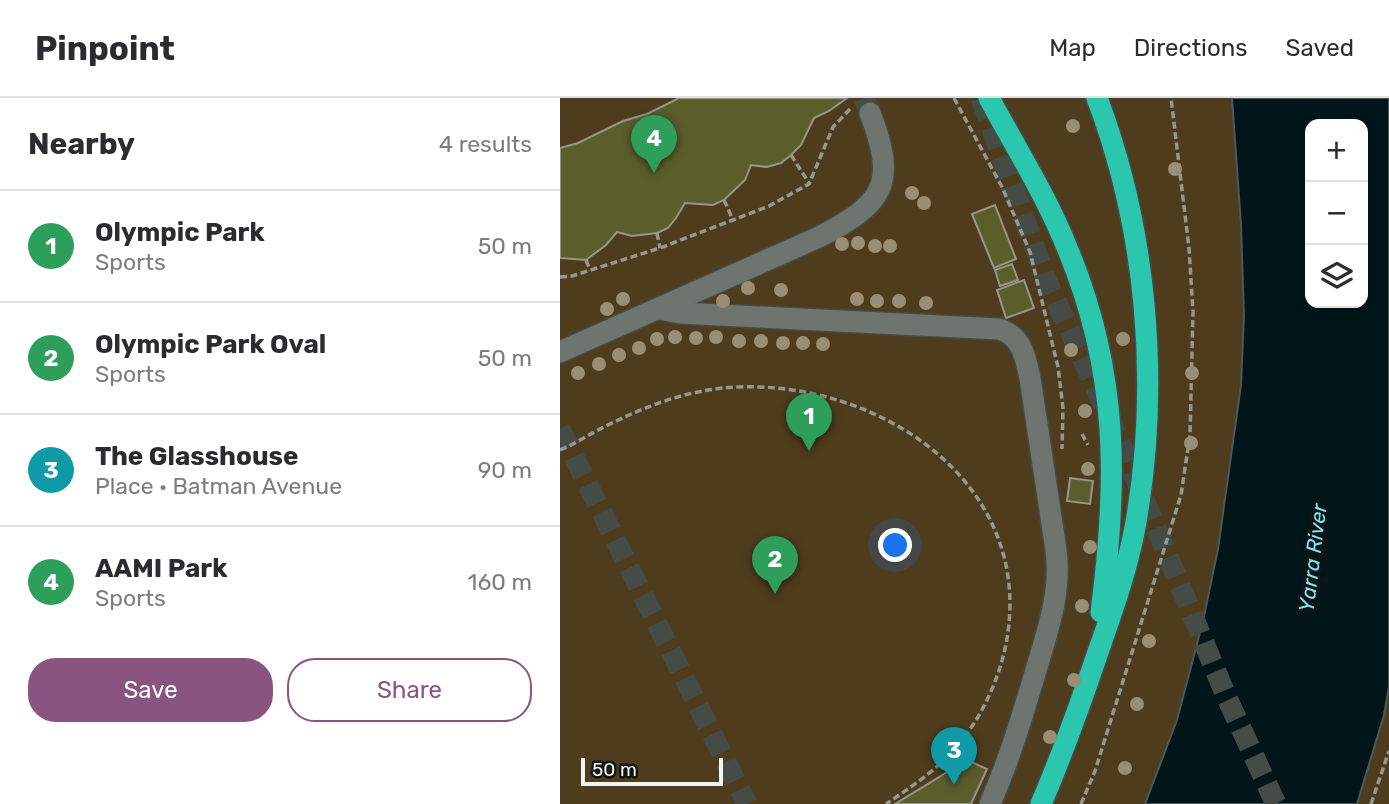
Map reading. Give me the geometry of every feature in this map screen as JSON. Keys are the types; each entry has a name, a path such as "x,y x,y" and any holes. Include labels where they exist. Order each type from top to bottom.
{"highway":[{"path":"989,98 1049,207 1067,248 1080,281 1103,368 1113,453 1113,496 1109,547 1092,670"},
{"path":"1041,804 1082,705 1113,611 1135,523 1144,460 1146,344 1134,235 1119,168 1097,98"}],"lane":[{"path":"560,352 818,237 868,208 878,194 883,178 880,145 860,111"},
{"path":"659,309 680,313 999,329 1018,341 1026,358 1030,378 1058,579 1049,625 1020,726 990,804"}],"path":[{"path":"561,277 572,276 660,248 769,206 809,184 833,127 860,111"},
{"path":"792,156 809,184"},
{"path":"724,200 733,220"},
{"path":"657,233 660,248"},
{"path":"586,260 590,270"},
{"path":"560,450 628,415 660,402 702,391 768,387 806,391 845,401 872,412 922,440 956,472 982,508 1001,550 1009,601 1008,635 996,683 965,736 934,769 887,804"},
{"path":"1082,434 1088,445"},
{"path":"1371,804 1389,751"}],"shaded area":[{"path":"560,98 1232,98 1244,316 1241,385 1218,549 1203,621 1177,720 1145,804 560,804"},
{"path":"1389,687 1389,804 1357,804 1384,715"}],"water":[{"name":"Yarra River","path":"1232,98 1389,98 1389,687 1384,715 1357,804 1145,804 1177,720 1203,621 1218,549 1241,385 1244,316"}],"building":[{"path":"679,98 847,98 814,118 801,145 781,163 767,167 751,165 745,180 724,200 713,205 685,203 668,228 657,233 632,236 617,232 606,245 586,260 560,258 560,148 578,143"},
{"path":"995,205 1016,259 994,268 972,214"},
{"path":"1012,264 1018,280 1000,286 995,270"},
{"path":"1024,280 1034,308 1006,318 997,290"},
{"path":"1070,478 1093,481 1090,504 1067,501"},
{"path":"967,760 987,769 971,804 895,804"}],"tunnel":[{"path":"864,98 870,113"},
{"path":"981,98 1046,279 1117,434 1227,698 1276,804"},
{"path":"560,429 747,804"}],"place":[{"name":"AAMI Park","path":"654,173"},
{"name":"Olympic Park","path":"809,451"},
{"name":"Olympic Park Oval","path":"775,594"},
{"name":"The Glasshouse","path":"954,785"}]}
